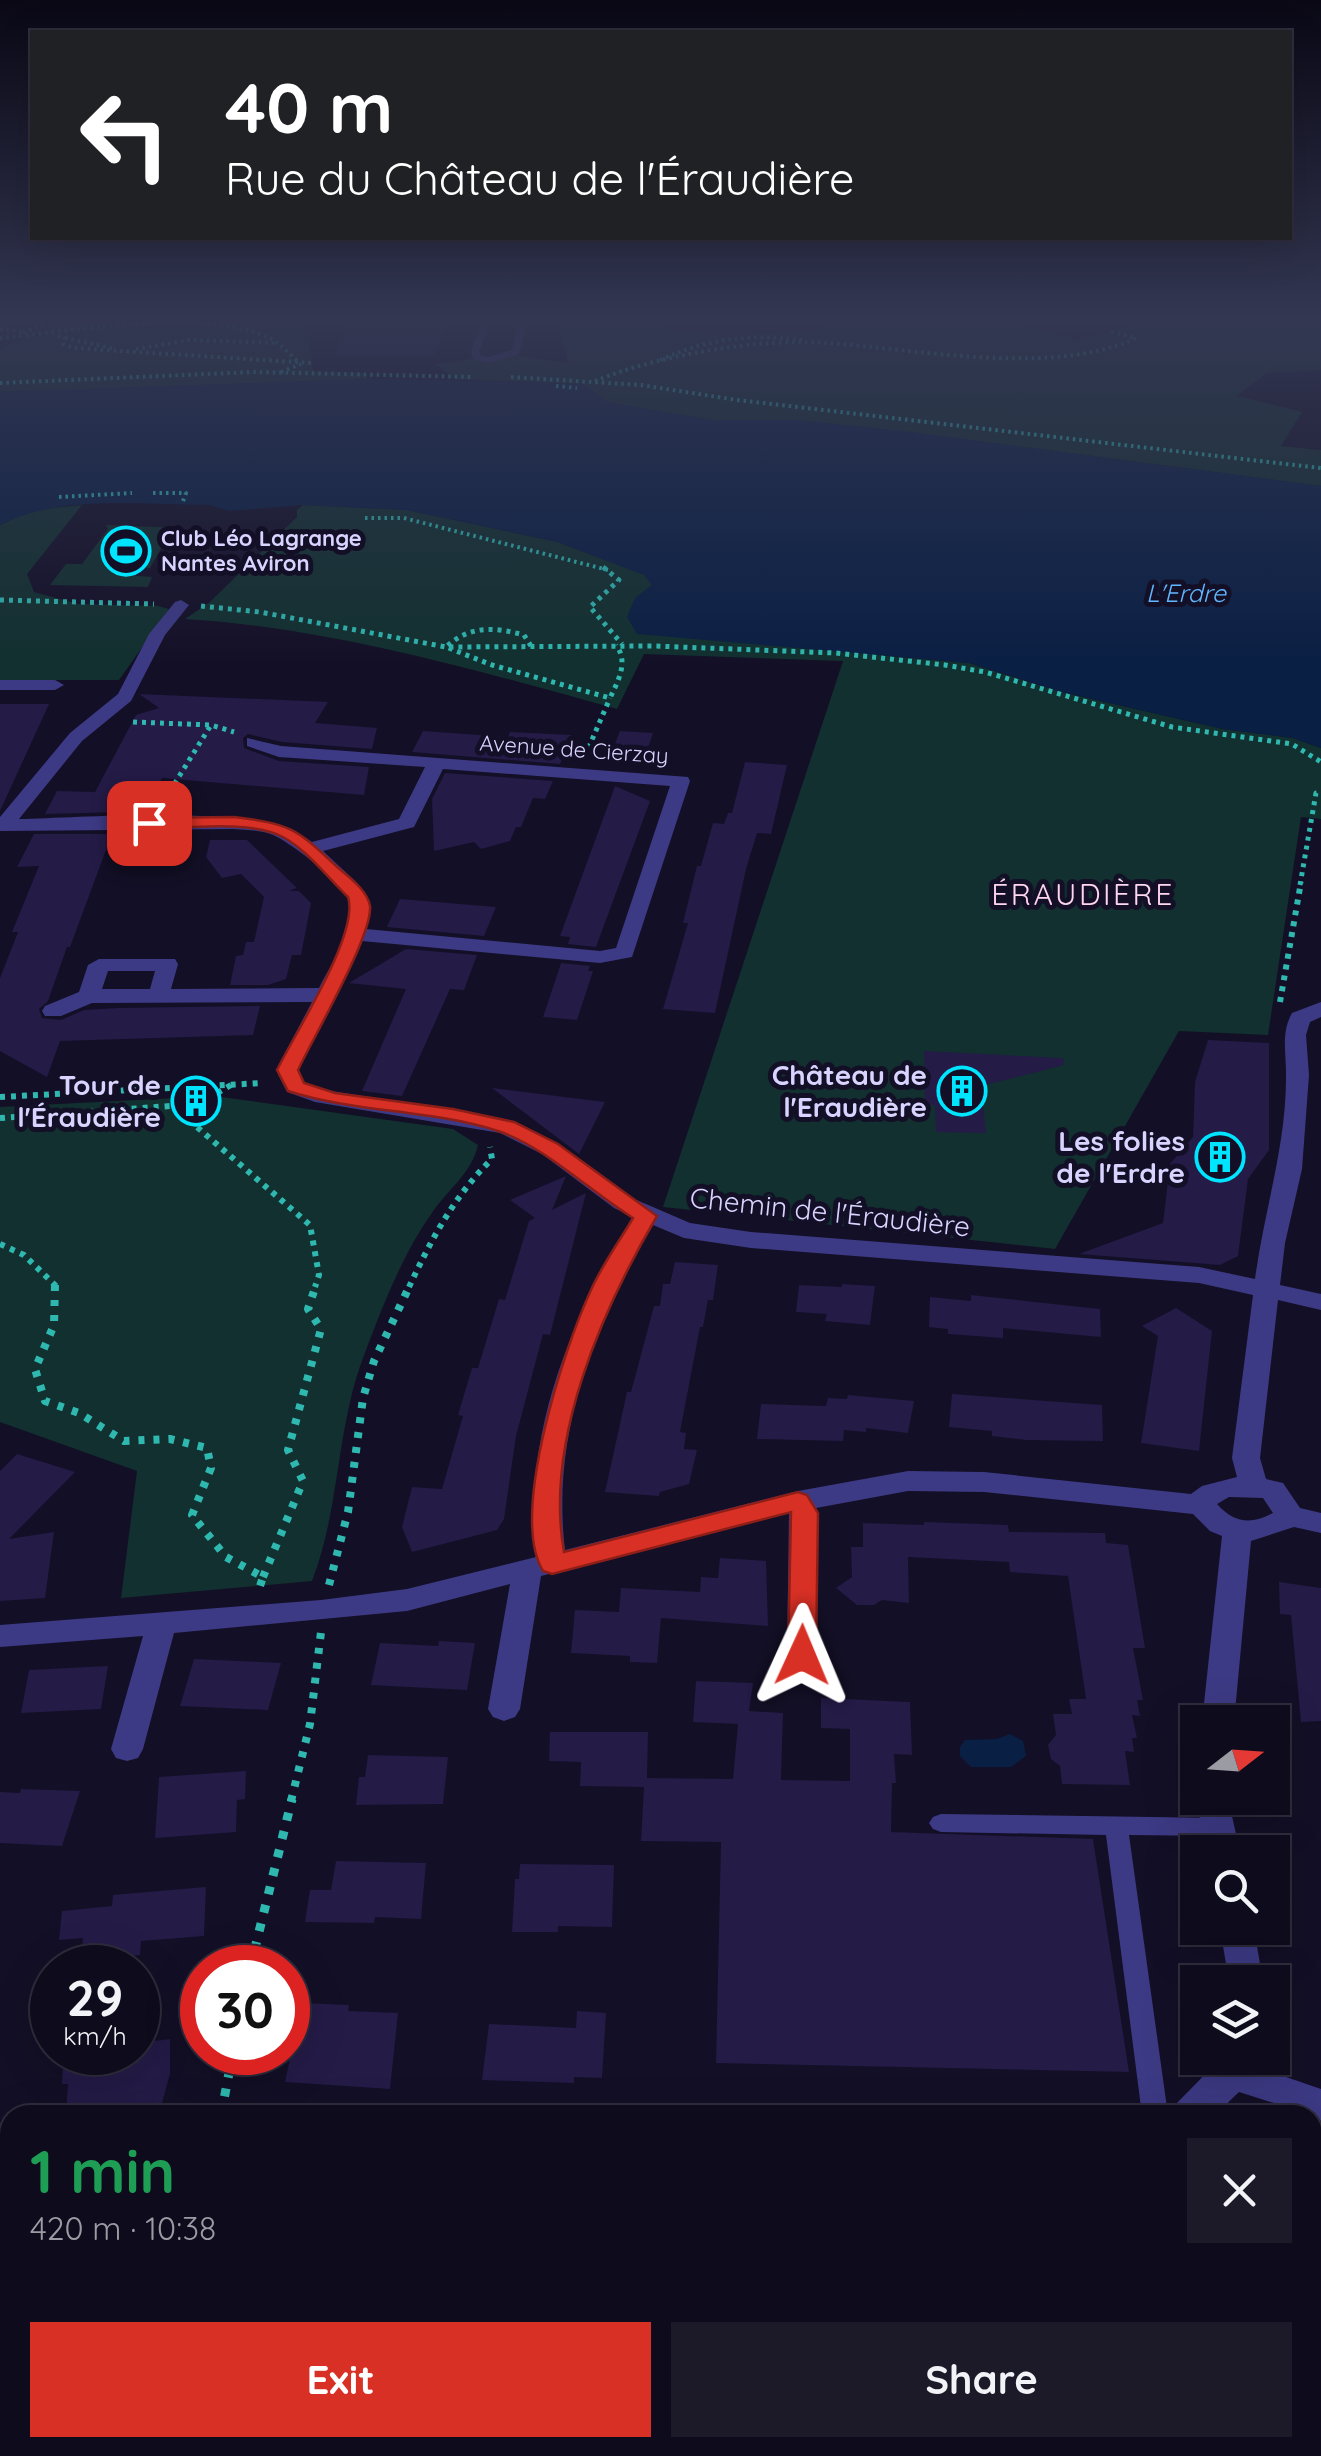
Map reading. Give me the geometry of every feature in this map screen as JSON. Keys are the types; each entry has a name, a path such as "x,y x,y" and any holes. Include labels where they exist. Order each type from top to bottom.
{"street":[{"path":"2,825 76,737 125,697 157,634 181,605"},
{"path":"0,686 55,685"},
{"name":"Avenue de Cierzay","path":"253,742 278,751 681,782 625,954 600,957 355,934"},
{"path":"308,849 406,823 436,765"},
{"path":"2,825 254,824 285,831 308,849 356,895 361,908 355,934 291,1060 290,1081"},
{"path":"89,996 99,964 167,964 159,995"},
{"path":"53,1010 89,996 324,995"},
{"path":"1253,1484 1246,1458 1272,1244 1290,1168 1298,1075 1296,1026 1300,1018 1321,1009"},
{"name":"Chemin de l'Éraudière","path":"290,1081 315,1095 506,1127 550,1149 596,1185 646,1216 684,1230 751,1240 1199,1276 1321,1302"},
{"path":"504,1709 540,1568 552,1457 582,1337 604,1286 646,1216"},
{"path":"0,1636 250,1617 407,1600 798,1501 876,1486 937,1480 1202,1504"},
{"path":"1290,1516 1277,1526 1237,1532 1210,1518 1202,1504 1204,1496 1215,1491 1253,1484 1273,1490 1290,1516 1321,1522"},
{"path":"798,1501 804,1513 802,1655"},
{"path":"1220,1705 1237,1532"},
{"path":"127,1749 161,1624"},
{"path":"1199,2105 1228,2075"},
{"path":"1256,2075 1321,2105"}],"lane":[{"path":"941,1823 1218,1826"},
{"path":"1116,1825 1154,2105"}],"path":[{"path":"1056,437 1321,468"},
{"path":"156,495 186,492 183,501"},
{"path":"60,497 118,497 132,493"},
{"path":"365,518 404,518 606,568 620,580 590,607 620,645 621,675 577,774"},
{"path":"0,600 181,605 260,612 446,647 492,665 610,698"},
{"path":"446,647 454,639 483,628 524,635 531,646"},
{"path":"446,647 620,645 836,654 967,668 1172,727 1292,744 1321,762"},
{"path":"135,722 211,725 229,729 253,742"},
{"path":"163,802 211,725"},
{"path":"1296,1026 1280,1014 1280,1002 1316,793 1321,792"},
{"path":"0,1097 290,1081"},
{"path":"0,1118 200,1104 231,1085"},
{"path":"200,1104 190,1121 310,1225 319,1275 308,1309 321,1329 288,1450 303,1480 250,1617"},
{"path":"323,1594 329,1585 348,1512 363,1398 374,1361 434,1233 470,1180 492,1158 489,1141"},
{"path":"0,1244 24,1255 57,1287 54,1325 35,1369 45,1401 79,1413 124,1442 170,1439 207,1448 210,1468 192,1515 226,1558 264,1577"},
{"path":"256,1945 310,1724 322,1634"},
{"path":"223,2105 229,2075"}],"green space":[{"path":"945,437 1287,437 1281,446 1321,450 1321,486"},
{"path":"82,505 27,574 34,592 78,604 169,609 119,680 0,680 0,525 32,510"},
{"path":"303,505 407,510 558,542 645,575 652,585 791,647 969,663 1062,692 1223,729 1293,738 1321,748 1321,819 1301,817 1268,1035 1179,1031 1055,1249 663,1207 843,661 644,654 617,709 349,641 185,619 210,602 297,517 297,510"},
{"name":"Club Léo Lagrange Nantes Aviron","path":"106,525 180,528 176,535 168,536 150,568 132,567 126,575 152,577 148,587 50,585 66,564 82,564 108,529"},
{"path":"214,1096 453,1129 478,1145 465,1172 411,1247 370,1340 354,1385 328,1526 312,1581 121,1598 137,1471 0,1422 0,1107"}],"water":[{"name":"L'Erdre","path":"0,437 945,437 1321,486 1321,748 1293,738 1223,729 1062,692 969,663 637,634 627,617 635,598 652,585 644,575 558,542 407,510 303,505 228,511 210,505 103,503 49,509 0,525"},
{"path":"1010,1734 1023,1741 1026,1756 1011,1767 971,1767 960,1756 965,1740 997,1739"}],"building":[{"path":"139,694 328,702 315,723 377,728 372,749 282,742 248,734 243,738 244,748 279,761 369,767 364,795 162,778 157,788 131,788 121,812 45,814 57,791 95,792 136,715 159,708"},
{"path":"0,704 49,704 0,811"},
{"path":"423,731 508,737 510,732 572,735 560,764 412,752"},
{"path":"620,731 653,733 642,765 608,762"},
{"path":"745,762 787,765 771,834 757,833 746,869 715,1013 663,1009 688,923 683,923 697,866 701,866 713,823 724,824 728,813 732,813"},
{"path":"445,773 553,781 545,799 533,798 521,827 516,827 510,841 481,849 474,842 434,851 432,799"},
{"path":"615,786 650,801 596,947 568,944 570,937 560,936"},
{"path":"34,834 112,834 48,1001 39,1009 42,1018 61,1020 84,1010 118,1008 260,1006 253,1035 60,1041 47,1077 0,1051 0,978 18,932 12,932 39,866 17,867"},
{"path":"210,840 247,840 297,888 289,891 299,891 311,903 301,955 292,955 286,979 268,985 230,985 236,956 243,955 246,942 254,942 264,897 241,874 222,878 206,857"},
{"path":"400,899 496,907 484,936 387,927"},
{"path":"406,949 477,955 464,990 450,989 402,1096 362,1091 406,989 349,983"},
{"path":"561,963 590,966 588,971 593,971 577,1020 543,1017"},
{"name":"Les folies de l'Erdre","path":"1208,1040 1269,1043 1269,1150 1248,1179 1238,1256 1220,1265 1079,1254 1163,1223 1170,1164 1193,1137 1195,1082"},
{"name":"Château de l'Eraudière","path":"924,1051 1063,1058 1064,1065 981,1086 986,1133 936,1132 935,1105 925,1105"},
{"path":"492,1088 605,1102 579,1154"},
{"path":"566,1176 552,1210 586,1193 550,1335 543,1334 516,1436 504,1519 497,1530 412,1552 402,1527 412,1487 442,1489 472,1368 478,1368 499,1299 505,1300 529,1221 535,1218 510,1200"},
{"path":"675,1262 718,1265 713,1300 708,1300 700,1327 680,1432 686,1433 684,1449 697,1450 689,1484 660,1492 659,1496 605,1492 627,1392 631,1392 654,1306 660,1306 663,1284 670,1284"},
{"path":"799,1285 875,1286 870,1325 825,1321 827,1314 796,1312"},
{"path":"971,1295 1100,1309 1101,1337 1003,1328 1003,1338 948,1334 948,1329 929,1327 930,1297 971,1301"},
{"path":"1176,1308 1212,1331 1199,1451 1141,1443 1158,1336 1142,1326"},
{"path":"952,1394 1102,1405 1103,1441 1026,1440 992,1436 992,1431 949,1427"},
{"path":"848,1395 914,1401 908,1433 866,1428 866,1432 844,1430 843,1441 757,1439 761,1404 826,1406 828,1398 847,1399"},
{"path":"17,1454 75,1472 9,1539 54,1532 45,1598 0,1601 0,1471"},
{"path":"863,1523 1008,1525 1009,1532 1105,1533 1106,1543 1128,1545 1145,1648 1133,1648 1143,1700 1137,1700 1140,1716 1132,1715 1137,1738 1132,1738 1134,1752 1125,1751 1130,1785 1062,1784 1060,1766 1051,1759 1048,1745 1056,1735 1053,1714 1072,1714 1069,1699 1086,1699 1068,1576 1010,1572 1009,1562 908,1557 909,1603 882,1600 874,1605 857,1605 836,1588 852,1577 851,1547 863,1547"},
{"path":"720,1558 766,1561 768,1626 661,1618 657,1663 630,1662 630,1656 571,1653 575,1610 619,1612 621,1588 700,1592 701,1577 718,1578"},
{"path":"1279,1582 1321,1588 1321,1721 1301,1722 1291,1615 1280,1614"},
{"path":"439,1641 475,1643 467,1690 371,1685 380,1643 438,1646"},
{"path":"194,1659 281,1663 268,1710 180,1706"},
{"path":"108,1666 101,1709 21,1713 29,1670"},
{"path":"696,1681 753,1683 749,1711 783,1713 781,1780 850,1781 850,1729 821,1728 821,1698 910,1702 912,1755 894,1754 896,1783 892,1783 891,1832 1093,1839 1129,2072 716,2063 721,1842 641,1841 644,1787 580,1786 581,1762 549,1761 550,1732 648,1732 647,1778 733,1779 738,1724 693,1722"},
{"path":"368,1755 448,1757 443,1804 356,1805 359,1777 365,1777"},
{"path":"246,1771 245,1799 237,1800 236,1832 155,1838 159,1777"},
{"path":"21,1789 80,1791 62,1846 0,1843 0,1792 20,1793"},
{"path":"336,1861 426,1863 421,1919 375,1917 374,1923 305,1922 310,1890 331,1890"},
{"path":"520,1864 614,1865 612,1927 558,1926 558,1932 512,1932 515,1879 519,1879"},
{"path":"206,1887 204,1936 141,1941 141,1945 82,1945 83,1938 59,1940 62,1911 112,1906 113,1895"},
{"path":"310,2003 349,2005 348,2011 398,2013 390,2089 285,2082 287,2075 310,2075"},
{"path":"577,2011 606,2013 602,2078 574,2077 574,2083 482,2080 489,2024 576,2028"},
{"path":"170,2039 170,2074 162,2103 67,2105 68,2084 62,2084 63,2075 160,2075 160,2040"}],"place":[{"name":"Club Léo Lagrange Nantes Aviron","path":"126,551"},
{"name":"Château de l'Eraudière","path":"962,1091"},
{"name":"Tour de l'Éraudière","path":"196,1101"},
{"name":"Les folies de l'Erdre","path":"1220,1157"}],"district":[{"name":"ÉRAUDIÈRE","path":"1083,895"}],"route":[{"path":"149,823 234,822 277,828 293,835 360,902 355,934 291,1060 288,1070 295,1087 315,1095 453,1115 506,1127 536,1140 646,1216 604,1286 582,1337 567,1391 552,1457 545,1522 552,1565 798,1501 804,1513 802,1655"}]}
